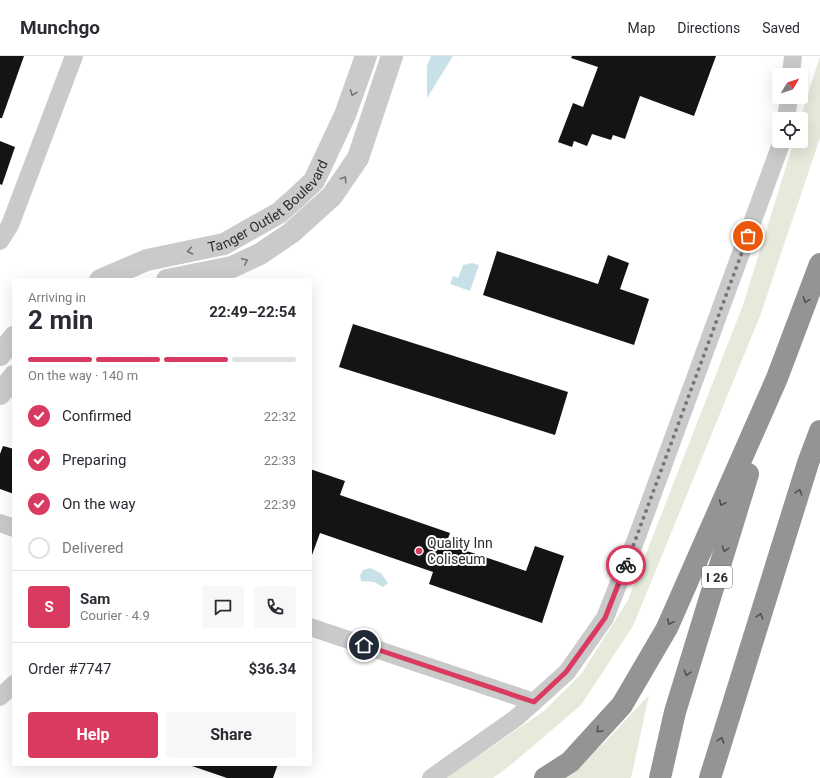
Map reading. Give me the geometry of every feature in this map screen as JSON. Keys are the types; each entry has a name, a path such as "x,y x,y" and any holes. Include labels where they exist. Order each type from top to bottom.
{"highway":[{"name":"I 26","path":"660,778 675,712 778,378 820,264"},
{"path":"545,778 570,762 622,705 667,628 778,378"},
{"path":"710,778 808,462 820,431"}],"street":[{"path":"0,241 10,225 74,56"},
{"name":"Tanger Outlet Boulevard","path":"105,278 148,260 224,244 279,213 314,181 345,115 366,56"},
{"name":"Tanger Outlet Boulevard","path":"177,278 232,267 260,254 291,233 332,196 358,158 392,56"},
{"path":"792,68 793,56"},
{"path":"431,778 516,718 534,702 566,672 605,618 638,534 779,148"},
{"path":"0,355 12,340"},
{"path":"0,394 12,379"},
{"path":"0,523 12,527"},
{"path":"312,628 534,702"},
{"path":"0,697 12,686"}],"shaded area":[{"path":"820,56 820,138 760,316 633,626 581,705 512,764 493,778 446,778 544,711 582,673 628,600 743,305 792,148 808,148 808,112 802,112 805,104 808,104 808,94"},
{"path":"649,695 631,778 564,778 605,742"}],"water":[{"path":"431,56 453,56 427,98 427,66"},
{"path":"472,263 479,265 470,291 450,284 453,276 458,278 463,265"},
{"path":"370,568 381,573 388,583 383,587 374,582 361,581 360,575 363,570"}],"building":[{"path":"0,56 24,56 2,118 0,118"},
{"path":"572,56 716,56 694,116 640,96 625,139 613,135 611,140 592,134 587,146 574,141 572,147 558,142 573,103 583,107 598,67 571,58"},
{"path":"0,141 15,147 2,185 0,184"},
{"path":"497,251 598,284 608,255 629,263 620,289 649,299 634,345 483,295"},
{"path":"353,324 568,392 555,435 339,367"},
{"path":"3,446 12,448 12,493 0,489 0,454"},
{"name":"Quality Inn Coliseum","path":"312,470 345,481 340,495 450,533 446,544 526,571 535,546 564,556 542,623 429,584 433,572 320,533 312,555"},
{"path":"192,766 277,766 273,778 227,778"}],"way so far":[{"path":"626,565 748,236"}],"place":[{"name":"Quality Inn Coliseum","path":"419,551"}],"route":[{"path":"364,645 534,702 566,672 605,618 626,565"}]}
